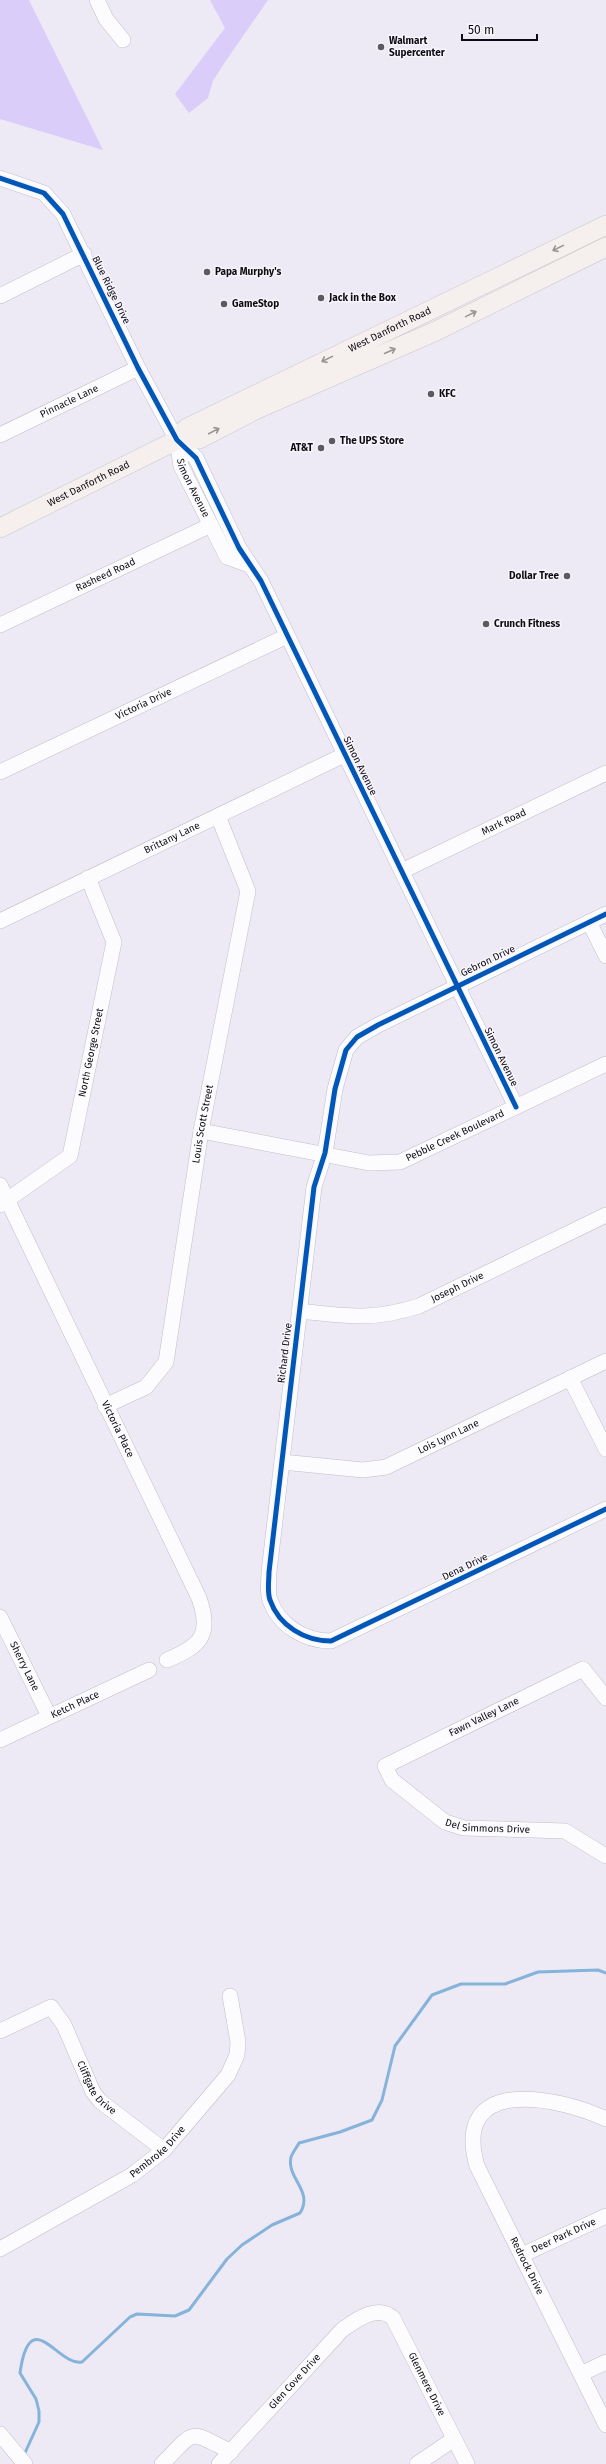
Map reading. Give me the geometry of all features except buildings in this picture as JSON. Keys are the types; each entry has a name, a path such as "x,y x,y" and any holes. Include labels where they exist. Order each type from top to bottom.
{"main road":[{"path":"549,275 583,248 602,237 603,226"},
{"name":"West Danforth Road","path":"0,528 177,440 187,428 603,226"},
{"name":"West Danforth Road","path":"177,440 199,439 257,409 436,331 606,247"}],"street":[{"path":"97,0 106,19 123,40"},
{"name":"Blue Ridge Drive","path":"0,178 44,192 63,214 84,254 138,368 177,440"},
{"path":"0,296 84,254"},
{"name":"Pinnacle Lane","path":"0,435 138,368"},
{"name":"Simon Avenue","path":"177,440 181,466 227,557 249,565"},
{"name":"Simon Avenue","path":"177,440 196,458 249,565 261,581 344,755 516,1107"},
{"name":"Rasheed Road","path":"0,625 211,525"},
{"name":"Victoria Drive","path":"0,772 287,636"},
{"name":"Brittany Lane","path":"0,921 344,755"},
{"name":"Mark Road","path":"402,871 606,773"},
{"name":"Louis Scott Street","path":"105,1406 146,1387 166,1362 201,1131 248,891 218,816"},
{"name":"North George Street","path":"4,1203 70,1156 114,942 88,878"},
{"name":"Gebron Drive","path":"356,1037 456,986 606,914"},
{"path":"589,922 606,956"},
{"name":"Richard Drive","path":"331,1641 318,1641 292,1630 277,1616 269,1599 269,1572 314,1187 325,1153 341,1064 346,1050 356,1037"},
{"name":"Pebble Creek Boulevard","path":"201,1131 325,1153 369,1163 400,1162 606,1064"},
{"name":"Victoria Place","path":"0,1185 4,1203 199,1598 205,1617 203,1633 197,1643 185,1652 167,1660"},
{"name":"Joseph Drive","path":"299,1311 351,1317 393,1314 419,1306 606,1215"},
{"name":"Lois Lynn Lane","path":"282,1462 364,1470 386,1467 606,1361"},
{"path":"570,1378 606,1449"},
{"name":"Dena Drive","path":"331,1641 606,1509"},
{"name":"Sherry Lane","path":"0,1617 48,1716"},
{"name":"Fawn Valley Lane","path":"385,1766 583,1669 606,1698"},
{"name":"Ketch Place","path":"0,1740 48,1716 149,1670"},
{"name":"Del Simmons Drive","path":"385,1766 396,1784 445,1822 464,1828 565,1831 606,1856"},
{"name":"Pembroke Drive","path":"0,2249 132,2175 164,2150 228,2075 237,2054 238,2042 230,1996"},
{"name":"Cliffgate Drive","path":"0,2031 51,2007 64,2025 93,2092 100,2101 164,2150"},
{"name":"Redrock Drive","path":"606,2119 592,2112 541,2100 508,2099 490,2108 477,2118 473,2130 472,2146 477,2166 606,2425"},
{"name":"Deer Park Drive","path":"522,2255 606,2216"},
{"name":"Glenmere Drive","path":"379,2312 389,2314 393,2318 467,2464"},
{"name":"Glen Cove Drive","path":"219,2464 342,2330 355,2320 367,2314 379,2312"},
{"path":"581,2374 606,2362"},
{"path":"0,2434 25,2464"},
{"path":"162,2464 186,2439 193,2435 201,2435 230,2452"},
{"path":"416,2464 454,2439"}],"shaded area":[{"path":"0,0 29,0 103,150 0,119"},
{"path":"210,0 268,0 213,81 208,98 189,113 175,94 225,28"}],"waterway":[{"path":"24,2455 39,2422 39,2411 36,2399 20,2373 25,2352 31,2342 38,2340 46,2343 73,2361 82,2362 130,2317 137,2314 175,2316 189,2310 227,2259 242,2245 272,2225 300,2213 304,2198 292,2172 291,2165 291,2157 299,2143 340,2132 372,2120 382,2100 395,2046 432,1995 461,1984 505,1984 538,1972 598,1970 606,1973"}],"cycle path":[{"path":"0,178 44,193 63,214 138,368 177,440 196,458 239,548 261,581 516,1107"},
{"path":"606,914 378,1025 357,1037 346,1050 335,1089 325,1153 314,1187 269,1572 269,1597 274,1609 280,1617 294,1630 312,1638 331,1641 606,1509"}],"place":[{"name":"Walmart Supercenter","path":"381,47"},
{"name":"Papa Murphy's","path":"207,272"},
{"name":"Jack in the Box","path":"321,298"},
{"name":"GameStop","path":"224,304"},
{"name":"KFC","path":"431,394"},
{"name":"The UPS Store","path":"332,441"},
{"name":"AT&T","path":"321,448"},
{"name":"Dollar Tree","path":"567,576"},
{"name":"Crunch Fitness","path":"486,624"}]}
